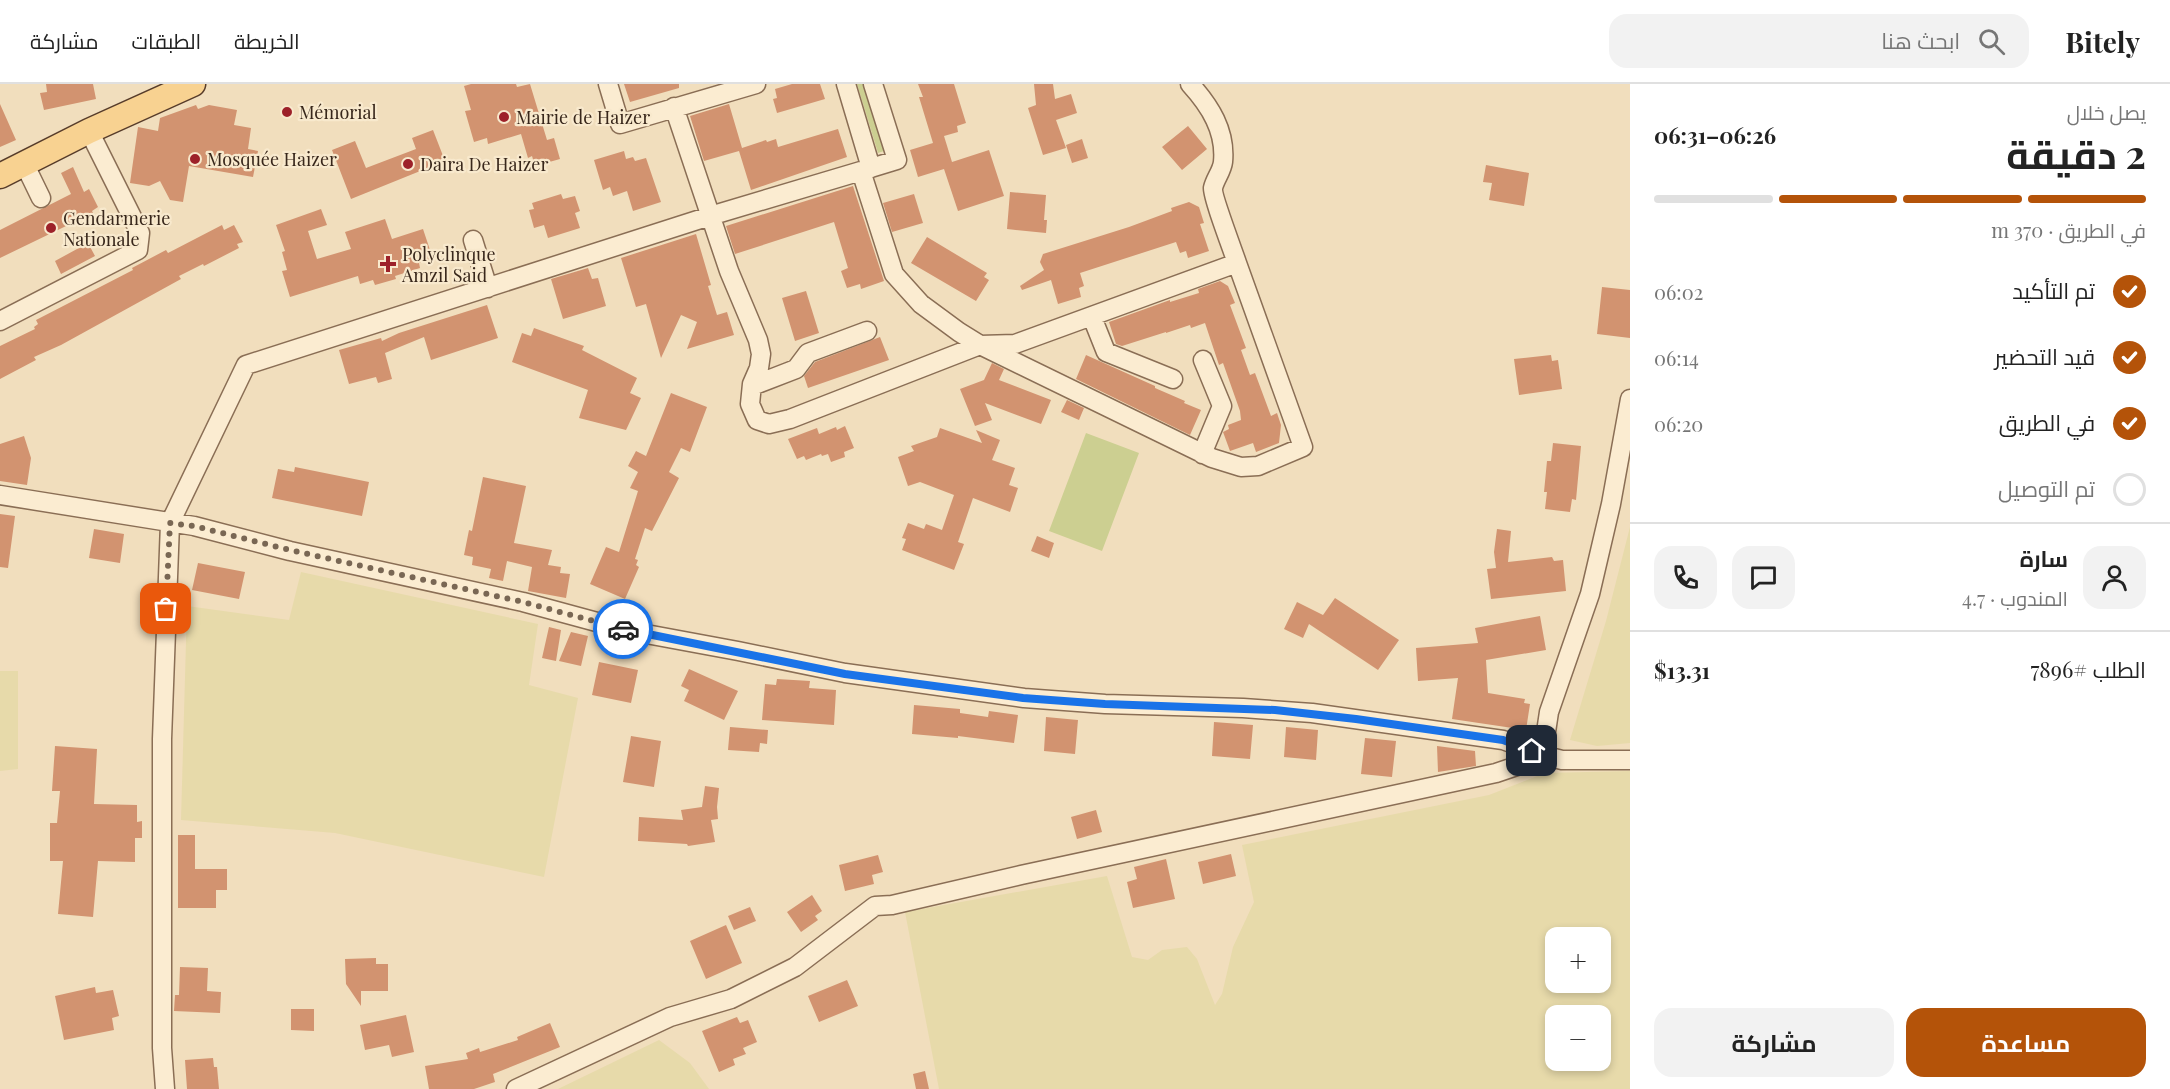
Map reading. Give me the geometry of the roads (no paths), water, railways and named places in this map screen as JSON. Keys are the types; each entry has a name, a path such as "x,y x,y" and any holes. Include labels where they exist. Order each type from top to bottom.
{"main road":[{"path":"0,176 89,131 193,84"}],"street":[{"path":"608,84 620,124 756,84"},
{"path":"846,84 894,274 921,304 980,345 1202,454 1241,467 1258,466 1303,447 1213,190 1223,165 1223,142 1216,120 1203,98 1190,84"},
{"path":"165,1089 162,1048 162,739 170,523 246,365 710,216 897,160 873,84"},
{"path":"674,107 729,271 758,340 761,354 759,368 752,386 750,404 757,420 769,424 790,419 980,345 1015,344 1237,263"},
{"path":"0,321 138,250 140,232 89,131"},
{"path":"24,163 42,198"},
{"path":"473,240 488,288"},
{"path":"1092,317 1106,352 1173,379"},
{"path":"752,386 796,369 808,353 867,331"},
{"path":"1202,454 1222,406 1203,360"},
{"path":"1546,756 1546,732 1550,712 1590,594 1611,504 1630,399"},
{"path":"0,495 194,526 523,602 630,631 845,674 1023,698 1105,704 1243,708 1334,716 1503,740 1562,760 1630,760"},
{"path":"516,1089 670,1017 731,999 795,967 875,906 892,905 1496,773 1546,756"}],"place":[{"name":"Mémorial","path":"287,112"},
{"name":"Mairie de Haizer","path":"504,117"},
{"name":"Mosquée Haizer","path":"195,159"},
{"name":"Daira De Haizer","path":"408,164"},
{"name":"Gendarmerie Nationale","path":"51,228"},
{"name":"Polyclinque Amzil Said","path":"388,264"}]}
